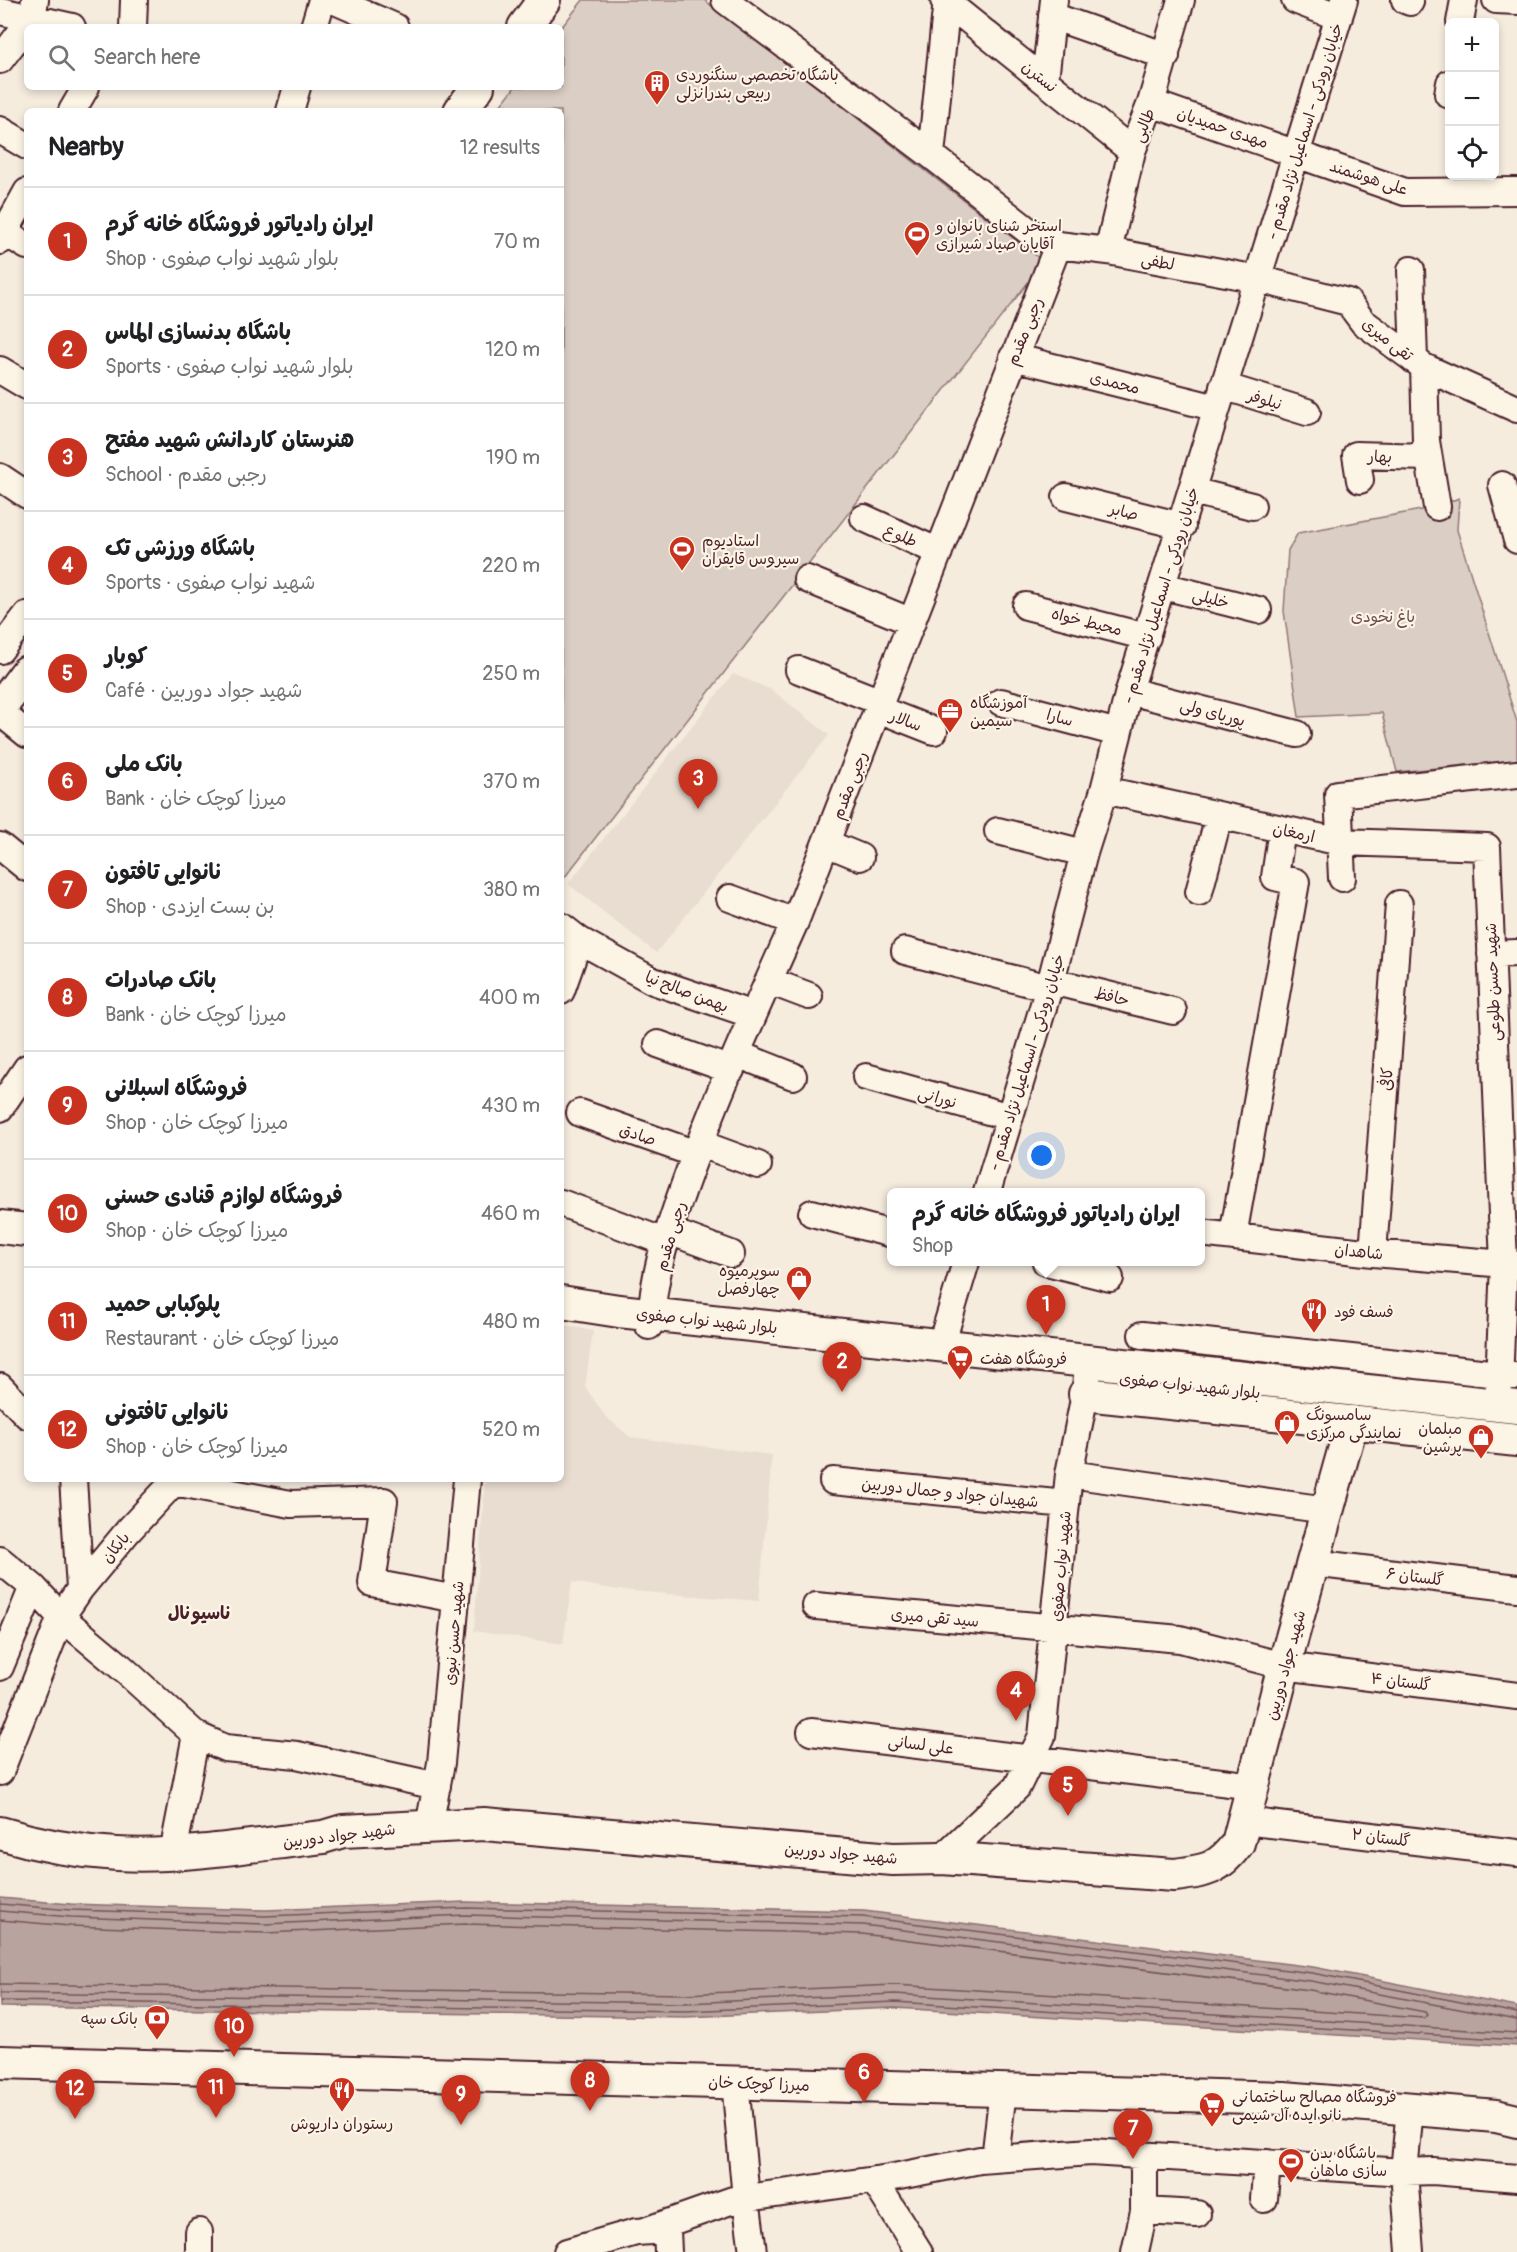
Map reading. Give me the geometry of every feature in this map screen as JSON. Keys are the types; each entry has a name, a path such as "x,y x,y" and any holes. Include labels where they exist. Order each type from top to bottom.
{"main road":[{"path":"526,24 544,0"},
{"path":"462,108 476,90"},
{"path":"0,710 24,676"},
{"path":"0,1227 24,1230"},
{"name":"بلوار شهید نواب صفوی","path":"564,1302 620,1311 650,1320 1087,1376 1510,1411"},
{"name":"بلوار شهید نواب صفوی","path":"650,1320 941,1345 1087,1376"},
{"path":"1087,1376 1352,1422 1517,1440"},
{"name":"شهید جواد دوربین","path":"0,1833 79,1849 118,1854 173,1853 323,1837 343,1831 484,1824 893,1859 942,1858 1174,1875 1205,1871 1227,1858 1238,1844 1284,1666 1352,1422"},
{"name":"میرزا کوچک خان","path":"0,2062 1284,2098 1496,2116 1517,2121"}],"street":[{"path":"133,24 135,0"},
{"path":"315,24 322,0"},
{"path":"333,0 388,24"},
{"name":"لطفی","path":"725,0 1031,233 1058,245 1108,251 1258,279"},
{"name":"طالبی","path":"1108,251 1132,151 1151,103 1181,0"},
{"path":"1295,0 1342,8"},
{"path":"1461,18 1464,0"},
{"path":"1496,0 1517,1"},
{"name":"نسترن","path":"931,155 946,1"},
{"name":"نسترن","path":"946,1 1132,151"},
{"path":"1045,80 1053,8 1166,56"},
{"name":"- خیابان رودکی - اسماعیل نژاد مقدم","path":"988,1188 1050,984 1084,854 1104,790 1129,690 1148,637 1295,152 1342,8"},
{"path":"0,10 34,9 66,24"},
{"path":"0,60 34,9"},
{"path":"74,108 84,90"},
{"path":"291,108 296,90"},
{"name":"مهدی حمیدیان","path":"1151,103 1295,152"},
{"path":"0,130 24,144"},
{"name":"علی هوشمند","path":"1295,152 1405,192 1471,183 1517,191"},
{"path":"24,197 2,234 24,245"},
{"name":"رجبی مقدم","path":"650,1320 667,1237 699,1149 753,1016 795,922 1058,245"},
{"path":"1411,270 1426,441 1437,507"},
{"name":"تقی میری","path":"1258,279 1347,302 1363,322 1419,364 1517,409"},
{"name":"محمدی","path":"1013,357 1220,397"},
{"path":"0,370 24,384"},
{"name":"نیلوفر","path":"1220,397 1307,412"},
{"name":"بهار","path":"1360,480 1356,455 1428,457"},
{"path":"0,477 24,493"},
{"path":"1502,485 1516,531"},
{"path":"1192,490 1252,506"},
{"name":"صابر","path":"1066,497 1182,526"},
{"name":"طلوع","path":"864,518 939,552"},
{"path":"807,579 912,622"},
{"name":"خلیلی","path":"1163,586 1258,610"},
{"name":"محیط خواه","path":"1026,606 1148,637"},
{"path":"0,650 24,619"},
{"name":"سالار","path":"799,670 934,731"},
{"name":"پوریای ولی","path":"1129,690 1296,734"},
{"name":"سارا","path":"1001,702 1118,733"},
{"path":"0,710 24,731"},
{"path":"1342,878 1338,794 1517,774"},
{"name":"ارمغان","path":"1104,790 1341,842 1487,847"},
{"path":"1199,892 1219,816"},
{"path":"1233,1236 1296,882 1275,877 1282,830"},
{"path":"998,831 1084,854"},
{"path":"826,843 860,857"},
{"path":"0,846 24,866"},
{"name":"شهید حسن طلوعی","path":"1487,847 1491,954 1506,1065 1510,1411"},
{"path":"730,898 795,922"},
{"name":"کافی","path":"1373,1253 1399,904"},
{"path":"564,972 570,933"},
{"name":"بهمن صالح نیا","path":"570,933 652,981 753,1016"},
{"name":"حافظ","path":"905,951 1173,1011"},
{"path":"1491,954 1517,953"},
{"path":"769,981 809,996"},
{"path":"658,1044 793,1076"},
{"path":"0,1108 24,1072"},
{"name":"نورانی","path":"866,1077 1010,1118"},
{"name":"صادق","path":"580,1113 758,1165"},
{"path":"564,1204 667,1237 731,1254"},
{"path":"812,1213 887,1233"},
{"name":"شاهدان","path":"1205,1233 1373,1253 1510,1264"},
{"path":"941,1345 965,1266"},
{"path":"1062,1266 1110,1278"},
{"path":"1142,1335 1508,1375"},
{"name":"شهید نواب صفوی","path":"942,1858 1017,1787 1042,1736 1069,1474 1087,1376"},
{"path":"0,1386 24,1412"},
{"path":"1069,1474 1327,1510"},
{"name":"شهیدان جواد و جمال دوربین","path":"833,1481 1066,1504"},
{"path":"73,1482 80,1589"},
{"name":"بابکان","path":"0,1772 61,1617 80,1589 172,1482"},
{"path":"185,1482 275,1490 291,1504 384,1501 372,1583 456,1599"},
{"name":"شهید حسن نبوی","path":"429,1826 437,1786 466,1482"},
{"path":"0,1560 33,1587 61,1617 121,1667 196,1735 225,1748 297,1755 437,1786"},
{"name":"گلستان ۶","path":"1313,1563 1517,1588"},
{"path":"0,1667 33,1587"},
{"name":"سید تقی میری","path":"816,1606 1180,1639 1284,1666"},
{"name":"گلستان ۴","path":"1284,1666 1517,1696"},
{"name":"علی لسانی","path":"811,1732 1254,1786"},
{"path":"173,1853 196,1735"},
{"name":"گلستان ۲","path":"1244,1821 1517,1853"},
{"path":"735,2082 753,2252"},
{"path":"996,2159 1003,2090"},
{"path":"1410,2108 1404,2172 1410,2252"},
{"path":"567,2252 636,2232 660,2238 733,2200 874,2180 980,2160 1091,2152 1404,2172 1433,2171 1517,2178"},
{"path":"1135,2252 1144,2211 1144,2156"},
{"path":"1264,2199 1267,2163"},
{"path":"874,2180 920,2252"},
{"path":"1144,2211 1197,2214"}],"shaded area":[{"path":"733,674 772,690 829,735 656,953 568,884"},
{"path":"564,1325 593,1331 585,1387 606,1417 630,1437 772,1455 759,1601 619,1590 572,1582 563,1644 474,1631 485,1482 564,1482"}],"green space":[{"name":"استادیوم سیروس قایقران","path":"583,0 704,0 1044,262 564,878 564,108 498,108 513,90 564,90 564,24"},
{"name":"باغ نخودی","path":"1459,498 1457,530 1517,722 1517,760 1397,772 1382,713 1299,717 1284,611 1288,550 1298,533 1437,507"}],"water":[{"path":"0,1898 71,1904 266,1910 465,1902 864,1911 1313,1967 1517,2007 1517,2046 895,2008 685,2017 0,2007"}],"place":[{"name":"باشگاه تخصصی سنگنوردی ربیعی بندرانزلی","path":"657,106"},
{"name":"استخر شنای بانوان و آقایان صیاد شیرازی","path":"917,257"},
{"name":"استادیوم سیروس قایقران","path":"682,572"},
{"name":"آموزشگاه سیمین","path":"950,734"},
{"name":"هنرستان کاردانش شهید مفتح","path":"698,809"},
{"name":"سوپرمیوه چهارفصل","path":"799,1302"},
{"name":"فسف فود","path":"1314,1334"},
{"name":"ایران رادیاتور فروشگاه خانه گرم","path":"1046,1335"},
{"name":"فروشگاه هفت","path":"960,1381"},
{"name":"باشگاه بدنسازی الماس","path":"842,1392"},
{"name":"سامسونگ نمایندگی مرکزی","path":"1287,1446"},
{"name":"مبلمان پرشین","path":"1481,1460"},
{"name":"باشگاه ورزشی تک","path":"1016,1721"},
{"name":"کوبار","path":"1068,1816"},
{"name":"بانک سپه","path":"157,2041"},
{"name":"فروشگاه لوازم قنادی حسنی","path":"234,2057"},
{"name":"بانک ملی","path":"864,2103"},
{"name":"بانک صادرات","path":"590,2111"},
{"name":"رستوران داریوش","path":"342,2113"},
{"name":"پلوکبابی حمید","path":"216,2118"},
{"name":"نانوایی تافتونی","path":"75,2119"},
{"name":"فروشگاه اسبلانی","path":"461,2125"},
{"name":"فروشگاه مصالح ساختمانی نانو ایده آل شیمی","path":"1212,2128"},
{"name":"نانوایی تافتون","path":"1133,2159"},
{"name":"باشگاه بدن سازی ماهان","path":"1291,2184"}],"district":[{"name":"ناسیونال","path":"199,1613"}]}
